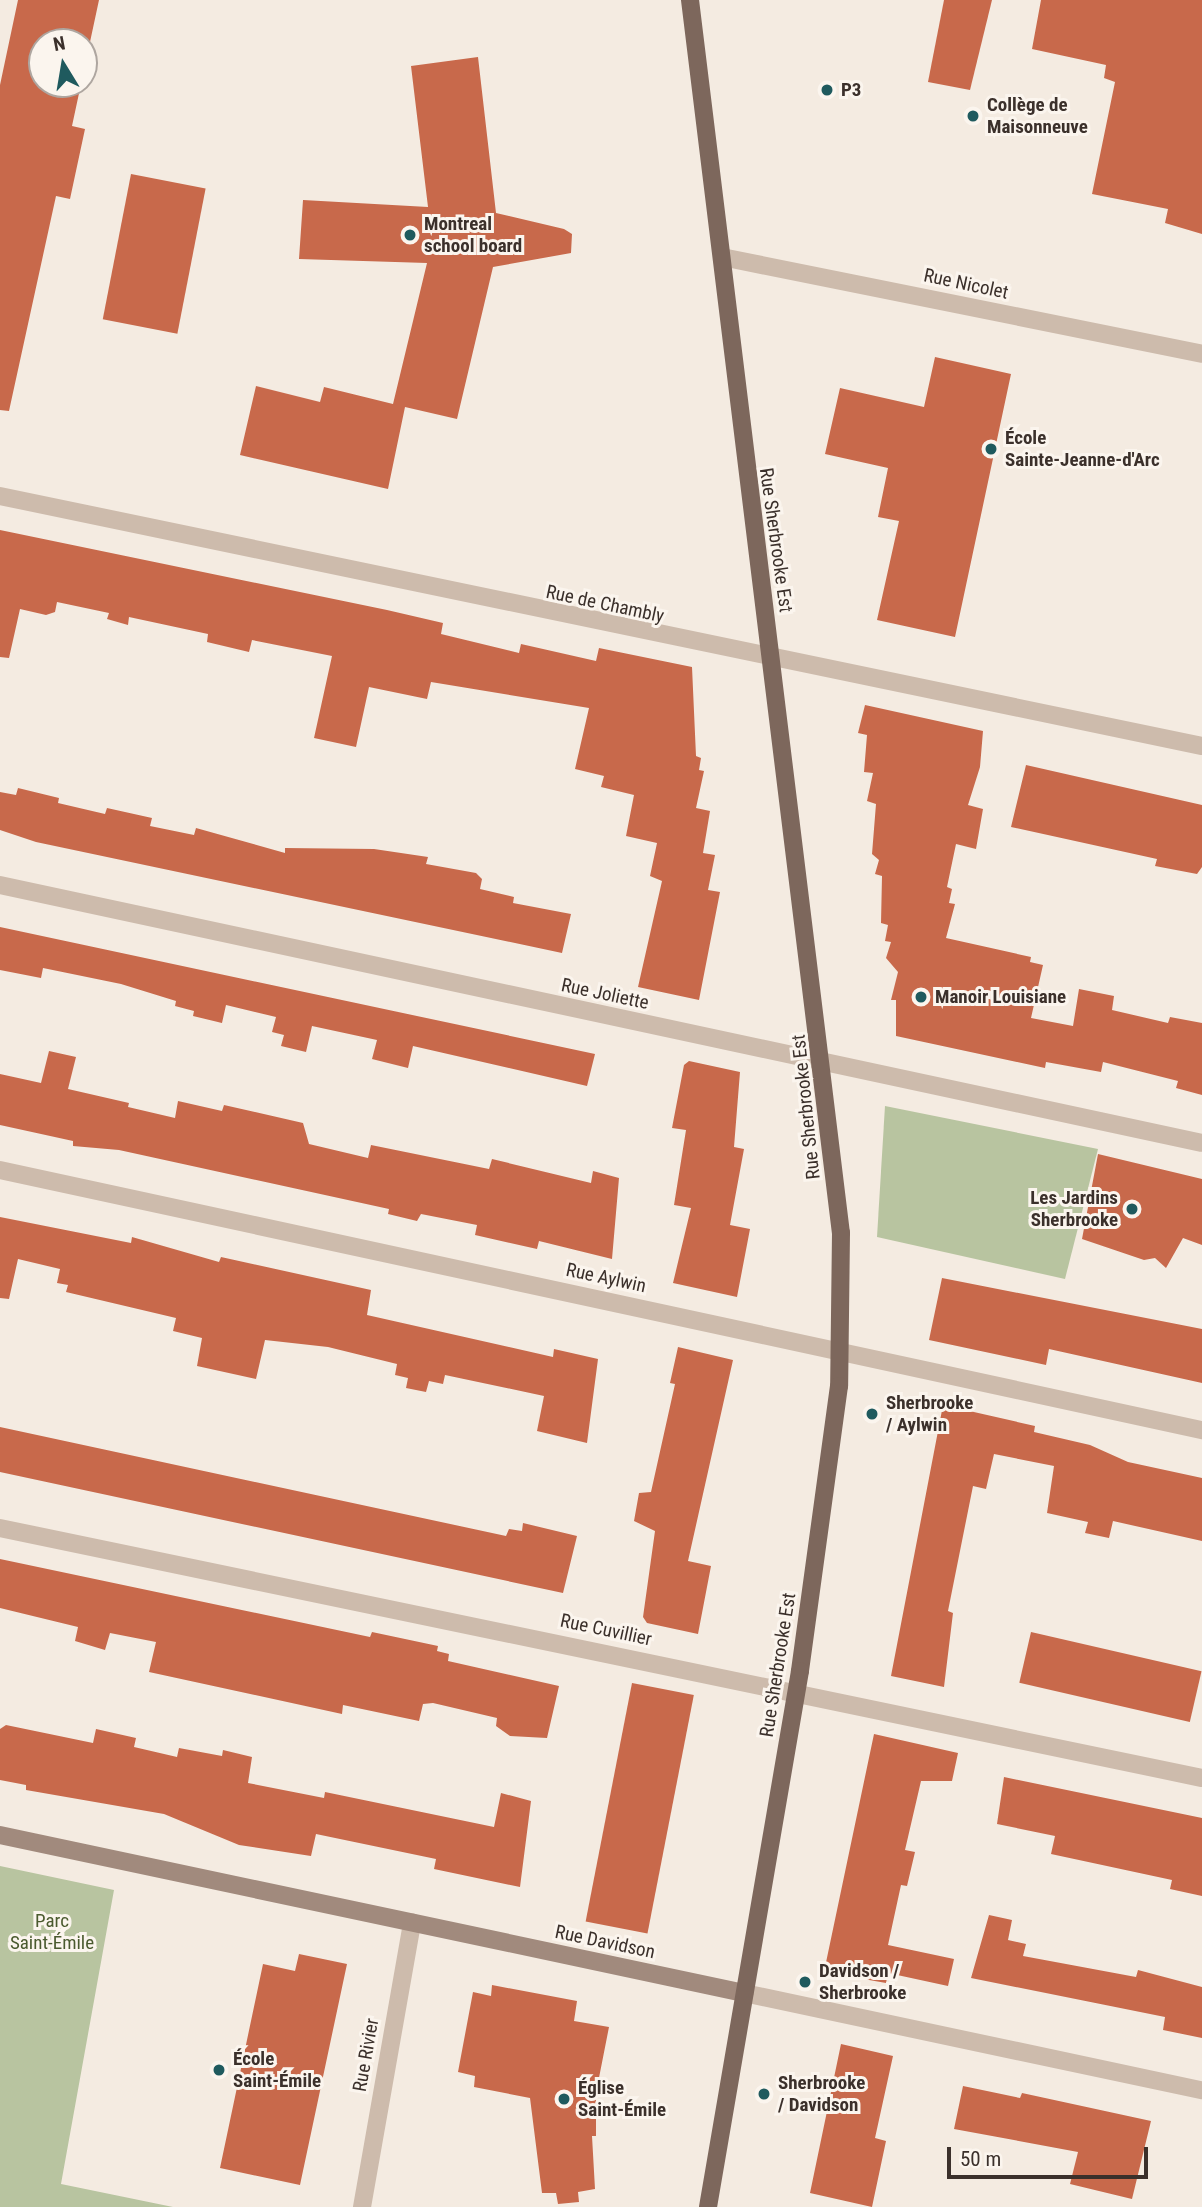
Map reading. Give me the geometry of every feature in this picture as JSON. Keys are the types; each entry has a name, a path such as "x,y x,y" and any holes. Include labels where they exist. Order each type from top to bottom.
{"main road":[{"name":"Rue Sherbrooke Est","path":"690,0 841,1233 839,1350 797,1691 708,2207"},
{"name":"Rue Davidson","path":"0,1835 744,1993"}],"street":[{"name":"Rue Nicolet","path":"722,257 1202,354"},
{"name":"Rue de Chambly","path":"0,496 1202,746"},
{"name":"Rue Joliette","path":"0,885 1202,1143"},
{"name":"Rue Aylwin","path":"0,1170 1202,1430"},
{"name":"Rue Cuvillier","path":"0,1528 797,1691 1202,1778"},
{"name":"Rue Rivier","path":"362,2201 412,1922"},
{"name":"Rue Davidson","path":"744,1993 1202,2090"}],"green space":[{"path":"885,1106 1098,1149 1065,1279 877,1237"},
{"name":"Parc Saint-Émile","path":"0,1866 114,1890 61,2184 173,2207 0,2207"}],"building":[{"path":"18,0 99,0 93,28 28,28 28,98 78,98 72,126 85,129 70,199 56,196 9,411 0,410 0,85"},
{"path":"944,0 992,0 970,90 928,82"},
{"path":"1041,0 1202,0 1202,234 1165,223 1168,209 1092,194 1115,82 1104,78 1106,65 1032,49"},
{"name":"Montreal school board","path":"478,57 496,213 564,229 572,234 571,253 493,267 457,419 405,407 388,489 240,455 256,386 320,402 324,387 393,404 427,263 299,259 303,200 428,207 411,66"},
{"path":"131,174 206,189 177,334 103,319"},
{"path":"935,357 1011,374 955,637 877,620 899,521 878,517 888,468 825,454 840,388 924,407"},
{"path":"0,530 443,623 441,634 519,653 521,644 596,661 599,648 692,667 696,756 701,758 699,770 704,771 696,808 710,811 703,853 715,855 708,890 720,892 699,1000 638,987 662,881 650,876 657,843 626,836 634,795 601,787 604,776 575,769 589,708 431,682 427,699 369,687 356,747 314,738 332,656 252,640 249,652 207,642 208,634 129,617 128,625 107,619 109,613 57,602 55,612 46,615 20,609 9,658 0,657"},
{"path":"865,705 983,731 980,767 968,805 983,809 976,849 956,844 947,887 952,889 949,903 955,904 946,938 1031,957 1030,962 1043,965 1031,1018 1073,1026 1079,989 1114,996 1112,1010 1168,1023 1170,1017 1202,1023 1202,1095 1176,1088 1178,1081 1103,1062 1101,1072 1046,1062 1045,1068 896,1036 896,1000 891,1000 898,972 886,958 891,942 885,941 888,925 881,923 882,876 875,874 879,860 872,854 876,804 867,801 873,773 864,772 867,735 858,733"},
{"path":"1026,765 1202,805 1202,867 1197,874 1155,866 1157,859 1011,827"},
{"path":"18,788 59,798 58,803 105,814 107,808 152,818 150,826 194,835 196,828 285,853 285,848 374,849 428,857 426,864 476,873 482,879 480,889 514,897 513,903 571,914 562,953 36,842 0,830 0,792 16,795"},
{"path":"0,927 595,1054 587,1086 413,1046 408,1068 372,1059 377,1040 312,1026 306,1052 281,1046 284,1035 272,1032 276,1017 226,1005 222,1023 193,1016 194,1011 175,1006 176,1001 121,984 43,968 41,978 0,970"},
{"path":"49,1051 76,1057 68,1089 129,1103 128,1107 175,1118 178,1101 222,1111 224,1105 303,1123 309,1144 368,1158 371,1145 489,1169 492,1159 591,1183 593,1171 619,1178 612,1259 539,1241 537,1249 475,1235 477,1225 421,1214 417,1221 388,1214 389,1209 119,1150 73,1146 73,1141 0,1125 0,1074 41,1083"},
{"path":"689,1061 740,1072 734,1147 744,1149 730,1225 750,1229 737,1297 673,1283 691,1208 674,1205 686,1130 672,1128 684,1065"},
{"name":"Les Jardins Sherbrooke","path":"1098,1154 1202,1179 1202,1245 1183,1238 1166,1268 1155,1258 1144,1260 1082,1239"},
{"path":"0,1217 131,1243 132,1237 219,1262 221,1257 371,1290 367,1315 553,1357 554,1349 598,1359 587,1443 537,1431 544,1396 445,1375 443,1384 429,1381 426,1392 406,1388 408,1378 395,1375 397,1364 328,1347 265,1340 256,1379 197,1366 202,1338 173,1331 176,1318 66,1292 68,1285 57,1283 60,1269 18,1259 9,1299 0,1298"},
{"path":"942,1278 1202,1329 1202,1383 1049,1349 1046,1365 929,1340"},
{"path":"678,1347 733,1360 688,1561 711,1566 698,1634 647,1623 643,1617 655,1531 634,1521 639,1493 651,1492 675,1384 670,1383"},
{"path":"943,1405 1035,1426 1034,1432 1090,1445 1128,1462 1202,1478 1202,1541 1113,1521 1109,1538 1085,1533 1088,1522 1047,1513 1054,1466 994,1454 986,1489 973,1486 948,1611 953,1613 944,1687 891,1676"},
{"path":"0,1427 506,1536 509,1529 522,1531 523,1523 577,1536 563,1593 0,1472"},
{"path":"0,1559 370,1637 372,1632 438,1646 437,1651 449,1654 448,1661 559,1686 547,1738 510,1736 496,1726 497,1718 433,1703 423,1704 419,1721 343,1705 342,1714 149,1672 156,1642 110,1633 105,1650 75,1641 78,1627 0,1608"},
{"path":"1031,1632 1202,1671 1190,1722 1019,1683"},
{"path":"632,1683 694,1695 647,1934 586,1922"},
{"path":"6,1725 93,1743 96,1729 136,1738 134,1747 177,1757 179,1748 222,1756 223,1750 252,1757 248,1783 324,1798 325,1792 494,1827 501,1793 531,1801 520,1887 434,1869 436,1859 316,1834 311,1856 239,1845 164,1814 26,1790 26,1785 0,1780 0,1729"},
{"path":"874,1734 958,1753 952,1781 921,1781 905,1850 915,1852 907,1886 901,1885 888,1945 954,1959 948,1986 888,1973 886,1983 824,1972"},
{"path":"1004,1777 1202,1818 1202,1896 1170,1889 1172,1880 1051,1854 1055,1836 997,1824"},
{"path":"989,1915 1012,1920 1008,1940 1026,1944 1023,1956 1136,1977 1138,1970 1202,1987 1202,2038 1163,2030 1165,2017 971,1978"},
{"path":"299,1954 347,1964 300,2185 220,2168 263,1964 295,1971"},
{"name":"Église Saint-Émile","path":"492,1985 577,2001 574,2021 609,2027 596,2093 596,2136 592,2136 595,2189 578,2192 579,2202 558,2204 556,2193 542,2193 530,2098 474,2087 475,2076 458,2072 473,1992 491,1996"},
{"path":"841,2044 893,2056 875,2138 886,2141 872,2207 810,2193"},
{"path":"963,2086 1020,2098 1022,2093 1151,2121 1132,2199 1070,2184 1078,2152 954,2129"}],"place":[{"name":"P3","path":"827,90"},
{"name":"Collège de Maisonneuve","path":"973,116"},
{"name":"Montreal school board","path":"410,235"},
{"name":"École Sainte-Jeanne-d'Arc","path":"991,449"},
{"name":"Manoir Louisiane","path":"921,997"},
{"name":"Les Jardins Sherbrooke","path":"1132,1209"},
{"name":"Sherbrooke / Aylwin","path":"872,1414"},
{"name":"Davidson / Sherbrooke","path":"805,1982"},
{"name":"École Saint-Émile","path":"219,2070"},
{"name":"Sherbrooke / Davidson","path":"764,2094"},
{"name":"Église Saint-Émile","path":"564,2099"}]}
